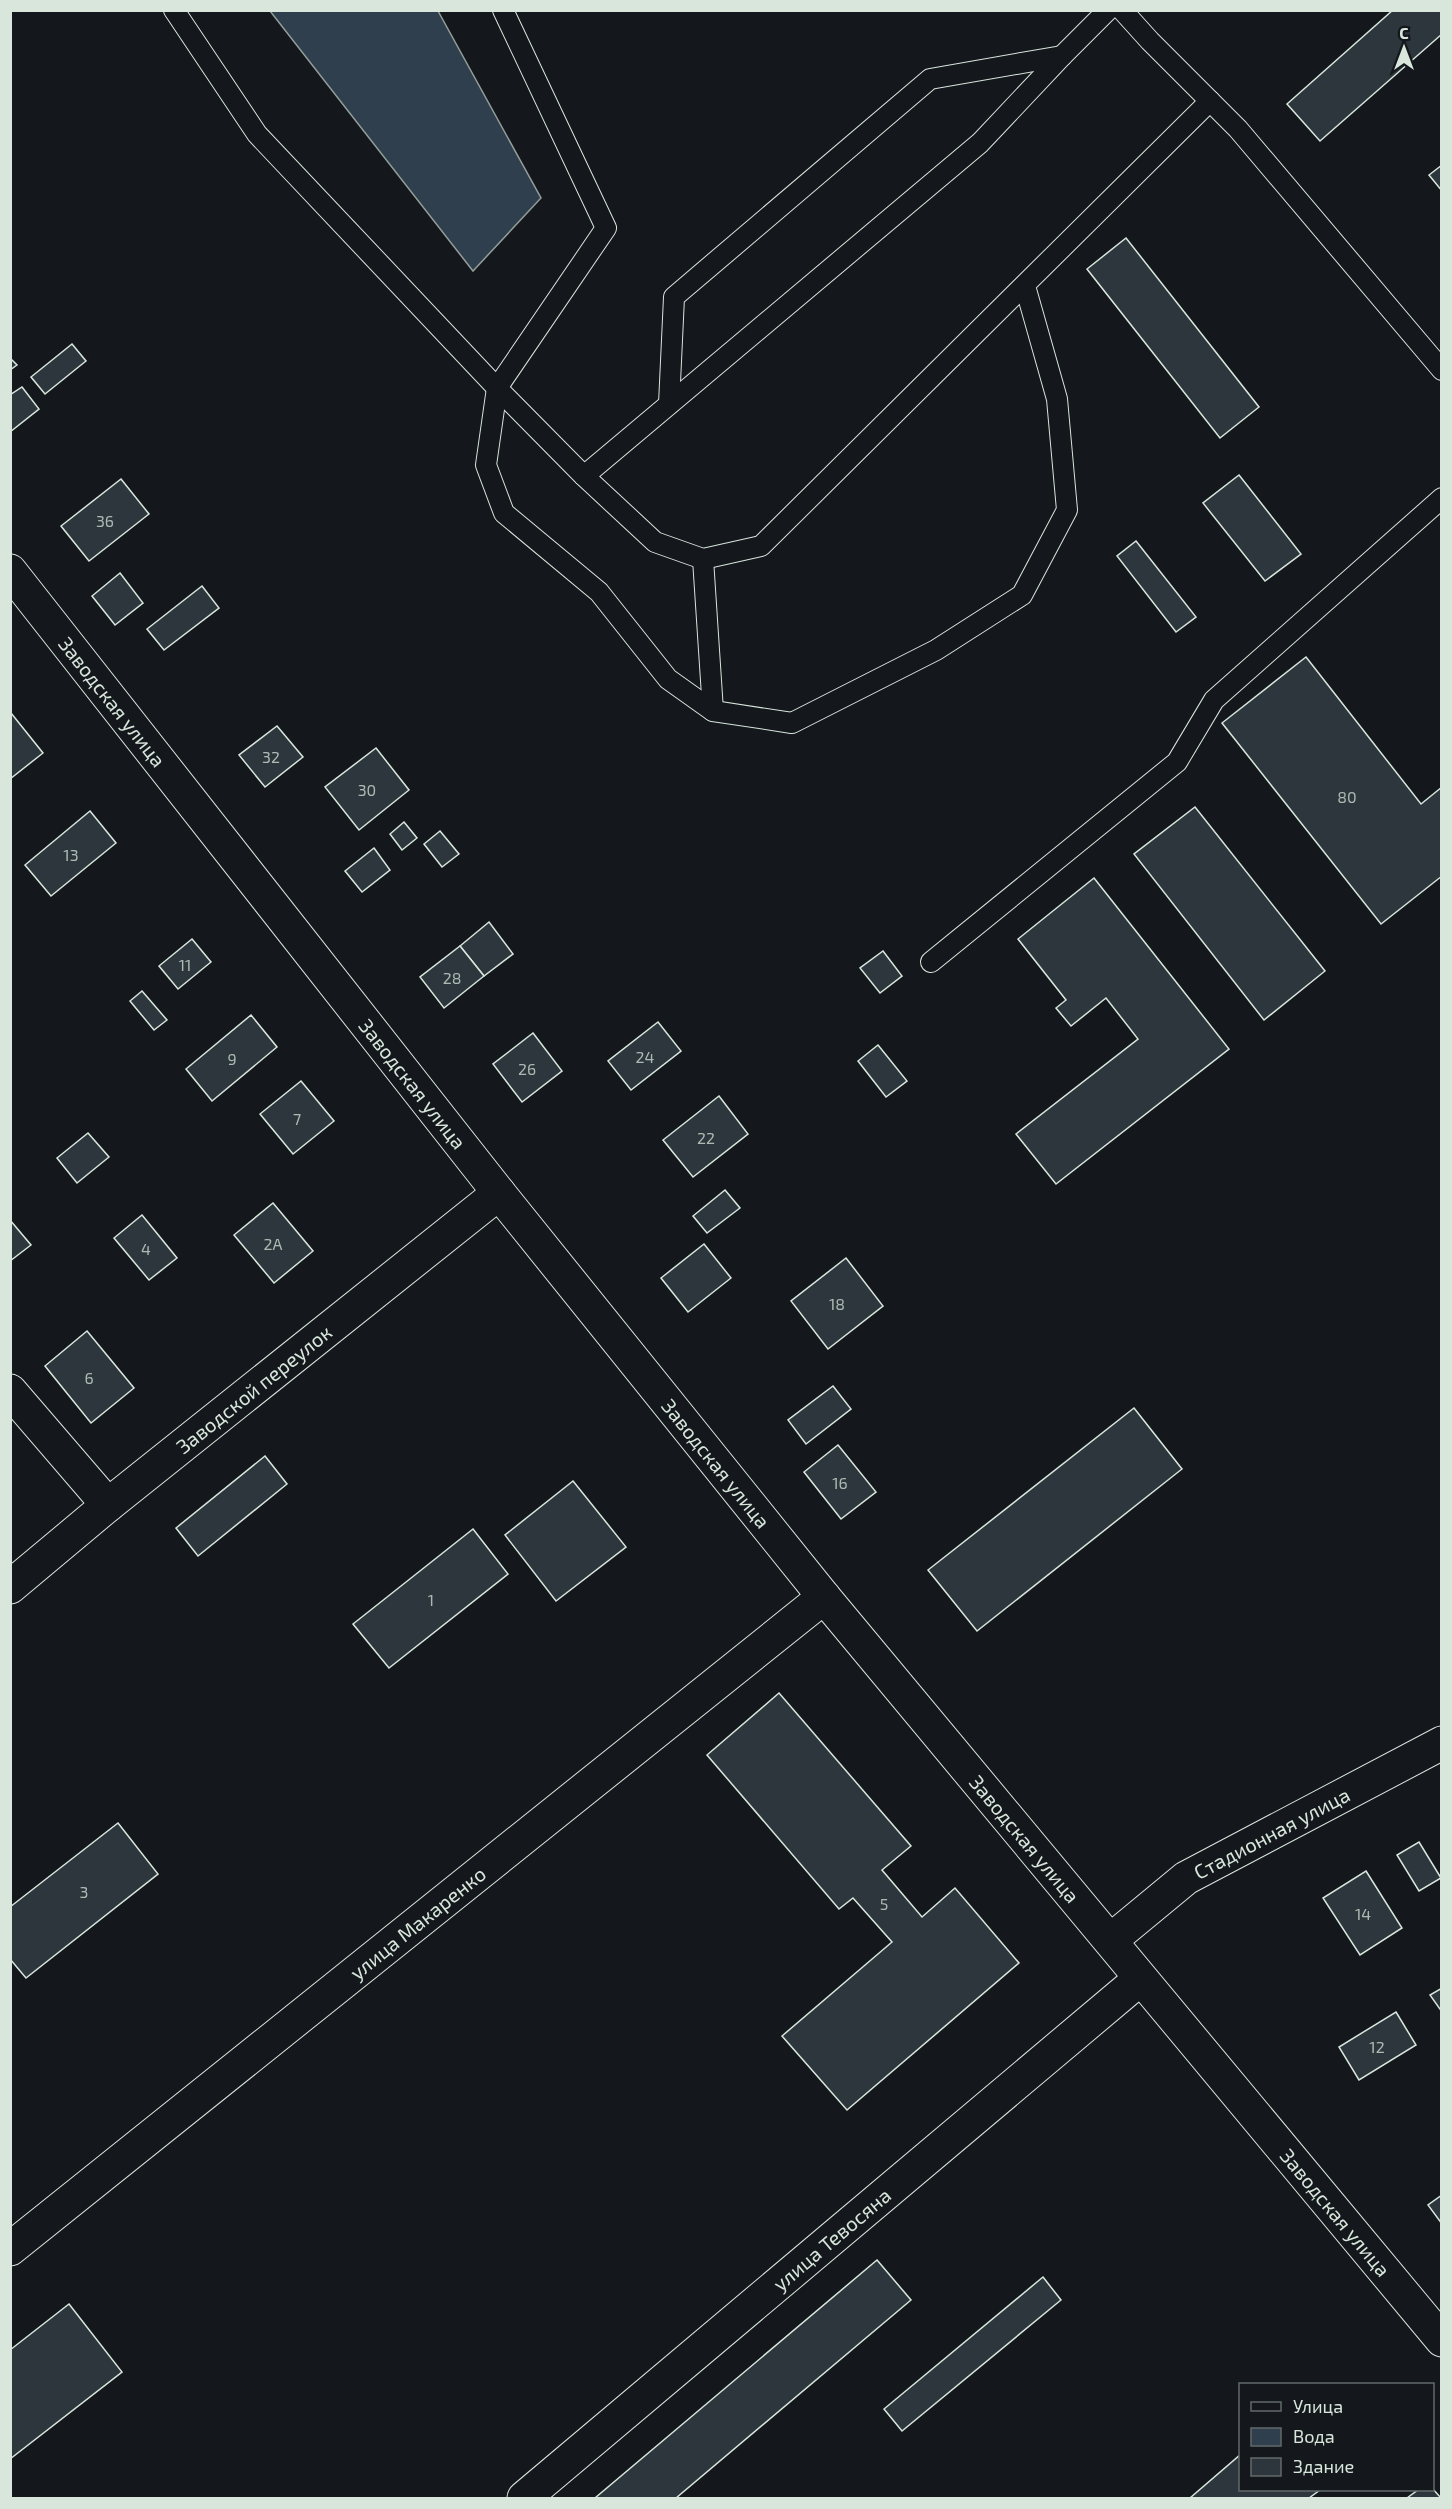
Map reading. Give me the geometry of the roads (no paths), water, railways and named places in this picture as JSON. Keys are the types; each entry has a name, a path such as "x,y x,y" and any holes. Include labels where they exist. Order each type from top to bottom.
{"street":[{"name":"Заводская улица","path":"10,571 499,1193 824,1596 1442,2340"},
{"name":"Заводской переулок","path":"10,1587 108,1505 499,1193"},
{"path":"10,1391 108,1505"},
{"name":"улица Макаренко","path":"10,2249 824,1596"},
{"name":"Стадионная улица","path":"1111,1940 1185,1878 1442,1743"},
{"name":"улица Тевосяна","path":"524,2499 1140,1979"}],"lane":[{"path":"174,10 257,134 497,388 655,542 703,559 760,546 1210,101"},
{"path":"503,10 606,228 497,388 486,465 504,513 599,592 668,679 713,711 792,723 936,650 1022,595 1067,510 1057,399 1025,286"},
{"path":"585,476 980,143 1108,10"},
{"path":"1122,10 1238,129 1442,370"},
{"path":"669,404 674,297 930,79 1062,56"},
{"path":"931,962 1177,762 1214,700 1442,498"},
{"path":"703,559 713,711"}],"water":[{"path":"270,11 438,11 541,198 473,271"}]}
